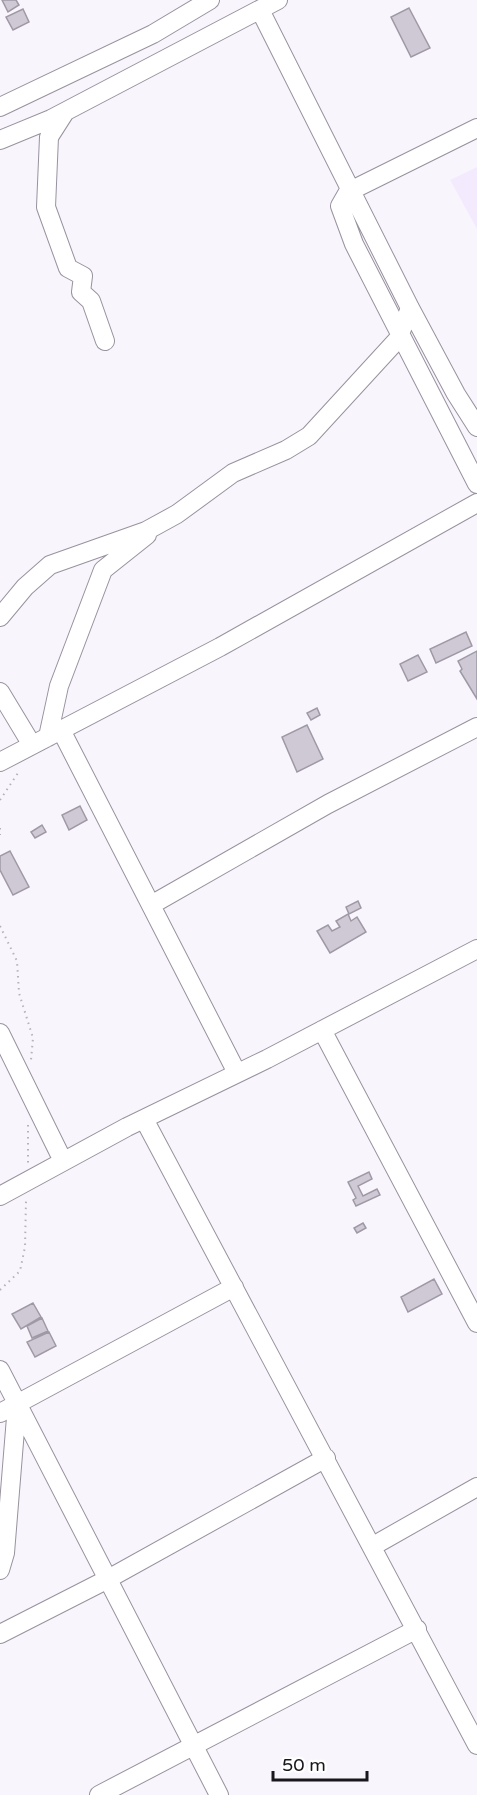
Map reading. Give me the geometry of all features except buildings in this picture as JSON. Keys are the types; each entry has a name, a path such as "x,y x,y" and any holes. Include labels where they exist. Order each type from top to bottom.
{"street":[{"path":"0,108 153,34 210,0"},
{"path":"0,140 65,112 278,0"},
{"path":"260,10 410,308 456,394 477,427"},
{"path":"65,112 50,137 46,207 68,268 83,276 81,292 91,301 105,341"},
{"path":"477,128 351,190 340,206 343,219 400,335 477,484"},
{"path":"47,737 59,686 103,570 165,520 233,473 286,450 309,436 400,335 410,308"},
{"path":"0,762 220,647 477,503"},
{"path":"0,617 25,587 50,566 146,531 165,520"},
{"path":"0,692 47,737 151,905 237,1073"},
{"path":"151,905 328,804 477,727"},
{"path":"0,1196 144,1119 477,949"},
{"path":"321,1030 471,1297 477,1323"},
{"path":"0,1033 63,1161"},
{"path":"144,1119 477,1745"},
{"path":"0,1413 234,1287"},
{"path":"0,1370 219,1795"},
{"path":"0,1570 5,1553 17,1404"},
{"path":"0,1634 108,1580 326,1458"},
{"path":"373,1546 477,1487"},
{"path":"99,1795 417,1629"}],"path":[{"path":"0,828 0,835"}],"shaded area":[{"path":"477,167 477,229 450,180"}]}
